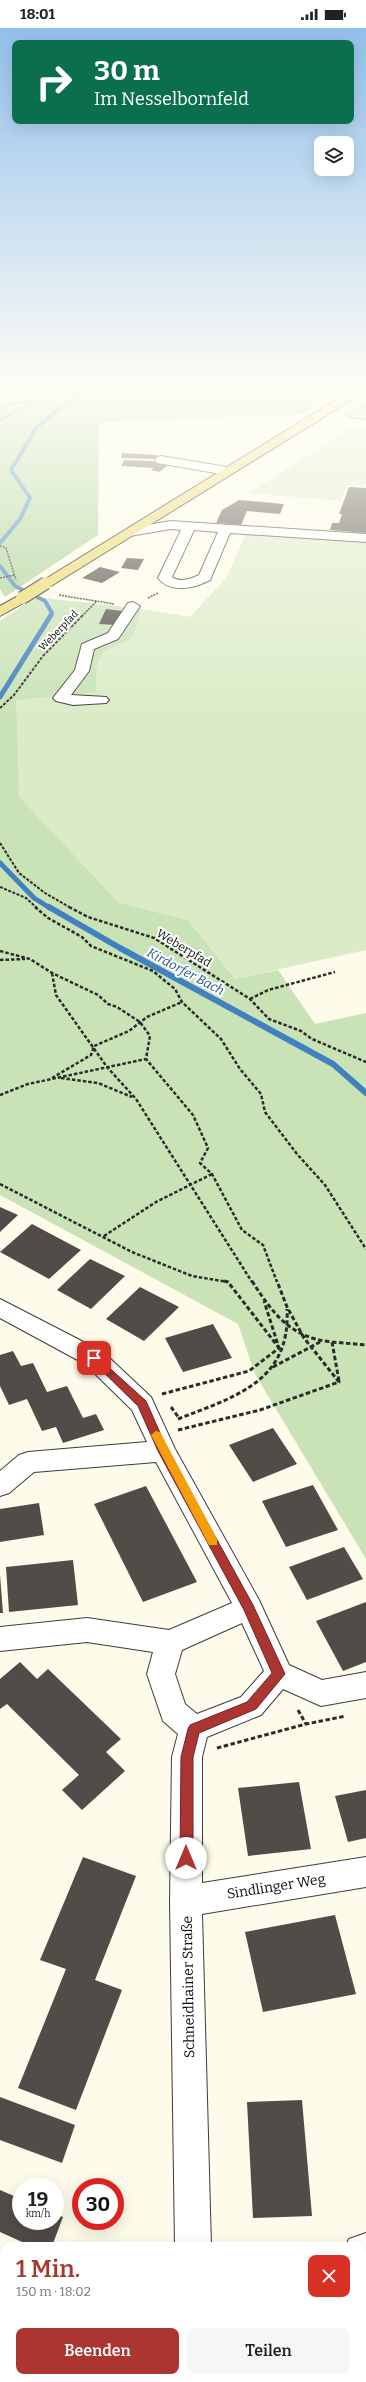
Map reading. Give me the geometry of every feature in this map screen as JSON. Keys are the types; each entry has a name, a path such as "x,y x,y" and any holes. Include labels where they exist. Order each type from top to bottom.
{"main road":[{"path":"1,610 184,498"}],"street":[{"path":"283,524 303,525 300,534"},
{"path":"130,532 162,525 190,525 366,538"},
{"path":"190,525 164,578 170,584 194,582 205,577 226,528"},
{"path":"102,700 73,700 61,698 82,671 87,647 113,636 133,606"},
{"path":"0,1308 94,1358 142,1404 160,1443 249,1608 279,1674 321,1693 366,1685"},
{"path":"0,1486 28,1462 160,1443"},
{"path":"0,1639 87,1630 170,1642 249,1608"},
{"path":"170,1642 161,1674 173,1712 191,1743 251,1706 279,1674"},
{"name":"Schneidhainer Straße","path":"191,1743 186,1901 193,2242"},
{"name":"Sindlinger Weg","path":"186,1901 366,1872"}],"path":[{"path":"0,546 6,548 14,576 18,582"},
{"path":"0,578 14,576"},
{"name":"Weberpfad","path":"0,708 14,695 44,656 97,601 58,595"},
{"name":"Weberpfad","path":"0,843 19,873 45,894 88,917 154,938 250,999 269,1020 301,1031 312,1039 366,1062"},
{"path":"0,887 26,898 48,918 82,937 91,946 153,971 175,989 182,1002 221,1039 240,1069 261,1094 265,1112 297,1154 325,1185 366,1249"},
{"path":"0,951 30,958 52,973 98,995 108,1004 117,1007 140,1022 150,1036 146,1059 193,1115 208,1148 200,1163 212,1174 242,1230 263,1245 286,1306 304,1338 339,1382"},
{"path":"0,960 30,958"},
{"path":"250,999 268,990 289,986 335,972"},
{"path":"52,973 56,995 94,1046 107,1067 136,1099 264,1299 288,1328 304,1338 320,1342 366,1345"},
{"path":"94,1046 129,1031 140,1022 182,1002"},
{"path":"52,1078 92,1055 94,1046"},
{"path":"0,1095 28,1084 52,1078 81,1074 146,1059"},
{"path":"52,1078 85,1079 121,1090 136,1099"},
{"path":"103,1236 148,1205 190,1182 212,1174"},
{"path":"0,1184 132,1252 192,1276 228,1282 279,1348"},
{"path":"264,1299 279,1348"},
{"path":"273,1367 279,1348 288,1328 286,1306"},
{"path":"160,1443 179,1418 236,1396 261,1380 273,1367 320,1342"},
{"path":"332,1342 339,1382"},
{"path":"166,1400 161,1394 248,1371 279,1348"},
{"path":"160,1443 206,1426 293,1400 339,1382"},
{"path":"170,1406 179,1418"},
{"path":"191,1743 351,1715"}],"green space":[{"path":"0,498 98,498 98,535 5,597 0,589"},
{"path":"304,498 342,498 341,501"},
{"path":"246,534 366,542 366,950 235,979 188,920 118,902 19,797 16,700 96,692 96,670 100,657 111,648 132,639 142,609 190,617 226,578"},
{"path":"35,597 142,609 132,639 103,653 118,902 188,920 235,979 278,970 315,1024 366,1013 366,1559 255,1374 238,1324 0,1195 0,621"}],"building":[{"path":"345,498 366,498 366,533 330,530 332,523 339,523 342,514 339,514"},
{"path":"239,500 284,504 280,514 247,511 241,525 216,523 222,510"},
{"path":"127,558 144,559 138,570 121,568"},
{"path":"100,567 120,572 102,583 82,578"},
{"path":"106,609 122,611 115,625 99,624"},
{"path":"0,1207 18,1215 0,1232"},
{"path":"32,1224 81,1250 49,1279 0,1252"},
{"path":"90,1259 125,1276 91,1309 57,1290"},
{"path":"140,1287 179,1307 144,1341 106,1319"},
{"path":"213,1324 232,1358 183,1372 165,1338"},
{"path":"13,1351 21,1366 33,1363 47,1392 67,1386 83,1418 96,1414 104,1430 63,1443 56,1427 42,1431 27,1399 9,1405 0,1386 0,1355"},
{"path":"273,1428 297,1464 253,1482 229,1445"},
{"path":"313,1485 338,1530 286,1547 262,1501"},
{"path":"146,1486 197,1582 143,1602 94,1504"},
{"path":"39,1503 44,1535 0,1542 0,1509"},
{"path":"344,1547 363,1579 307,1600 289,1567"},
{"path":"73,1560 78,1605 9,1612 6,1567"},
{"path":"0,1575 3,1613 0,1613"},
{"path":"366,1602 366,1662 343,1671 316,1621"},
{"path":"20,1662 37,1679 48,1669 121,1739 106,1752 125,1771 82,1810 62,1790 79,1775 7,1704 0,1709 0,1679"},
{"path":"299,1782 311,1849 248,1856 238,1788"},
{"path":"366,1790 366,1838 348,1842 335,1796"},
{"path":"83,1857 136,1876 95,1980 122,1990 76,2110 18,2088 66,1969 40,1960"},
{"path":"335,1915 356,1994 263,2012 245,1932"},
{"path":"0,2097 75,2125 62,2163 0,2140"},
{"path":"302,2100 312,2216 253,2218 247,2102"},
{"path":"0,2190 12,2195 12,2230 58,2230 54,2242 22,2242 0,2232"}],"waterway":[{"name":"Kirdorfer Bach","path":"0,543 20,519 30,498"},
{"name":"Kirdorfer Bach","path":"0,566 15,586 45,601 52,613 50,616"},
{"name":"Kirdorfer Bach","path":"0,697 51,615"},
{"name":"Kirdorfer Bach","path":"0,863 34,898 50,908"},
{"name":"Kirdorfer Bach","path":"49,907 120,948 333,1064 366,1093"}],"slow traffic":[{"path":"156,1435 213,1542"}],"route":[{"path":"94,1358 142,1404 164,1451 249,1608 279,1674 251,1706 194,1729 187,1757 186,1858"}]}
